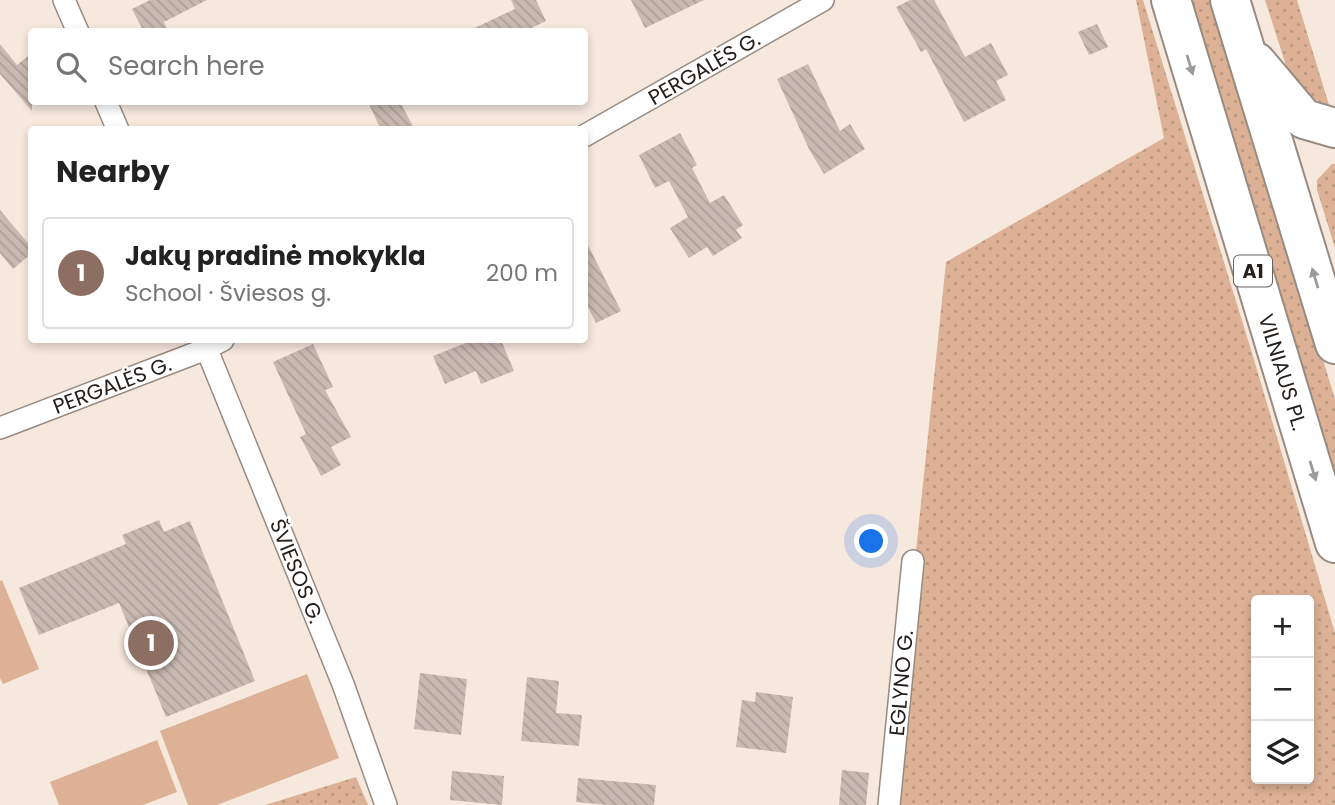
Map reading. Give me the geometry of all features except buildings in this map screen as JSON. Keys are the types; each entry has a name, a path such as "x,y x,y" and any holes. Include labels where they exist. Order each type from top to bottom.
{"highway":[{"name":"VILNIAUS PL.","path":"1171,0 1335,543"},
{"path":"1230,0 1335,344"},
{"path":"1245,50 1304,119 1335,128"}],"street":[{"path":"64,0 76,28"},
{"name":"PERGALĖS G.","path":"588,134 823,0"},
{"path":"107,105 116,126"},
{"name":"PERGALĖS G.","path":"6,420 210,343"},
{"name":"ŠVIESOS G.","path":"210,343 343,684 386,805"},
{"name":"EGLYNO G.","path":"889,805 913,561"}],"shaded area":[{"path":"1136,0 1143,0 1335,633 1335,805 894,805 916,551 946,262 1164,138"},
{"path":"1190,0 1213,0 1335,399 1335,481"},
{"path":"1265,0 1297,0 1329,105 1307,97 1290,78"},
{"path":"1335,164 1335,248 1317,190 1317,180"},
{"path":"2,580 39,669 3,684 0,678"},
{"path":"307,674 339,758 217,805 188,805 160,731"},
{"path":"157,740 177,792 143,805 59,805 50,782"},
{"path":"356,777 368,805 265,805"}],"place":[{"name":"Jakų pradinė mokykla","path":"151,643"}]}
